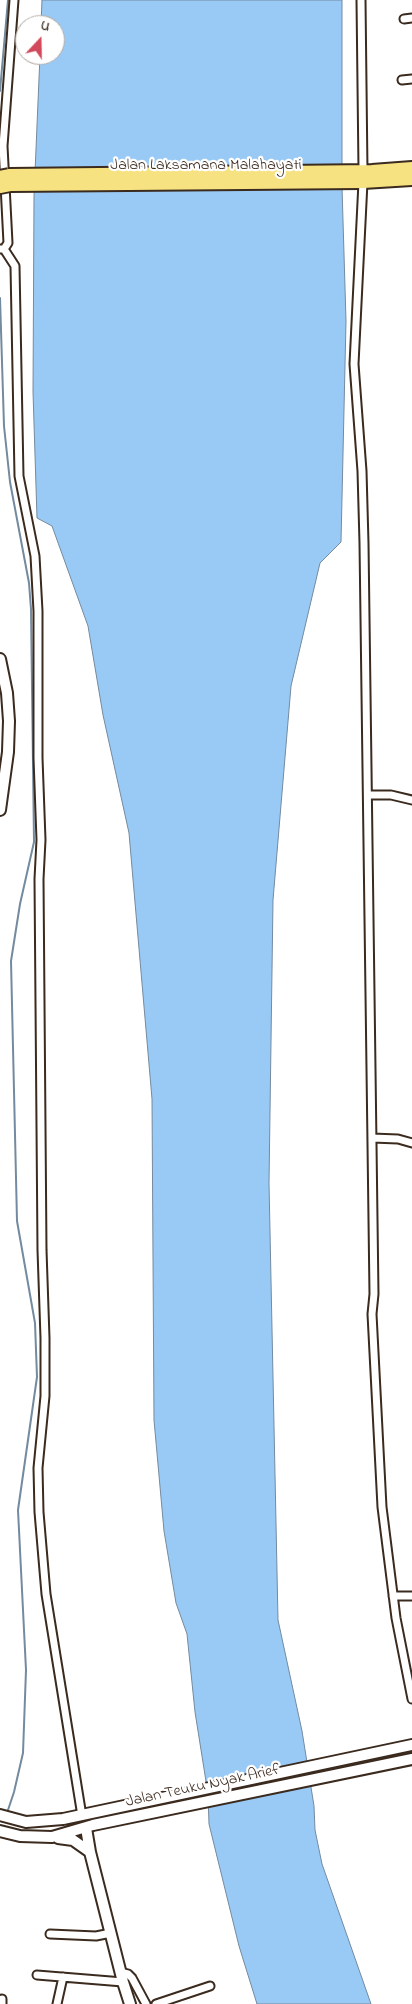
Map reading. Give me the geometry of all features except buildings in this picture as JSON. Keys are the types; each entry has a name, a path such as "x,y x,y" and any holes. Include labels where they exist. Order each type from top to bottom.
{"highway":[{"name":"Jalan Laksamana Malahayati","path":"394,175 412,168"},
{"name":"Jalan Laksamana Malahayati","path":"5,181 394,175 412,179"}],"main road":[{"path":"0,659 7,693 8,752 0,810"},
{"name":"Jalan Teuku Nyak Arief","path":"0,1815 26,1822 87,1815 412,1745"},
{"name":"Jalan Teuku Nyak Arief","path":"0,1831 20,1836 52,1837 90,1826 412,1759"},
{"path":"90,1826 90,1852 121,1977 130,2004"},
{"path":"52,1837 73,1840 90,1852"}],"street":[{"path":"14,0 2,146 8,243 1,249 15,266 19,476 35,556 38,611 38,758 41,840 39,888 42,1250 45,1338 45,1396 38,1468 39,1512 46,1594 87,1815"},
{"path":"360,0 364,176 354,364 362,471 369,796 374,1294 372,1314 382,1507 393,1596 412,1699"},
{"path":"402,80 412,79"},
{"path":"369,796 391,795 412,800"},
{"path":"372,1138 398,1139 412,1143"},
{"path":"393,1596 410,1596"},
{"path":"50,1934 96,1936 110,1933"},
{"path":"37,1975 121,1977 128,1974 146,2004"},
{"path":"57,2004 63,1977"},
{"path":"156,2004 210,1986"}],"water":[{"path":"42,0 342,0 342,187 346,321 341,542 320,563 291,686 273,900 269,1183 278,1620 302,1731 314,1806 315,1830 322,1864 371,2004 257,2004 239,1946 209,1824 208,1794 195,1712 187,1634 176,1603 164,1531 154,1420 152,1099 129,833 103,715 88,626 52,526 37,518 33,392 34,196 40,65 65,65 65,15 41,15"}],"waterway":[{"path":"0,91 8,0"},
{"path":"0,298 4,426 10,482 29,583 31,609 34,842 20,904 11,961 17,1221 35,1323 37,1377 18,1510 26,1670 23,1753 7,1813"}]}
